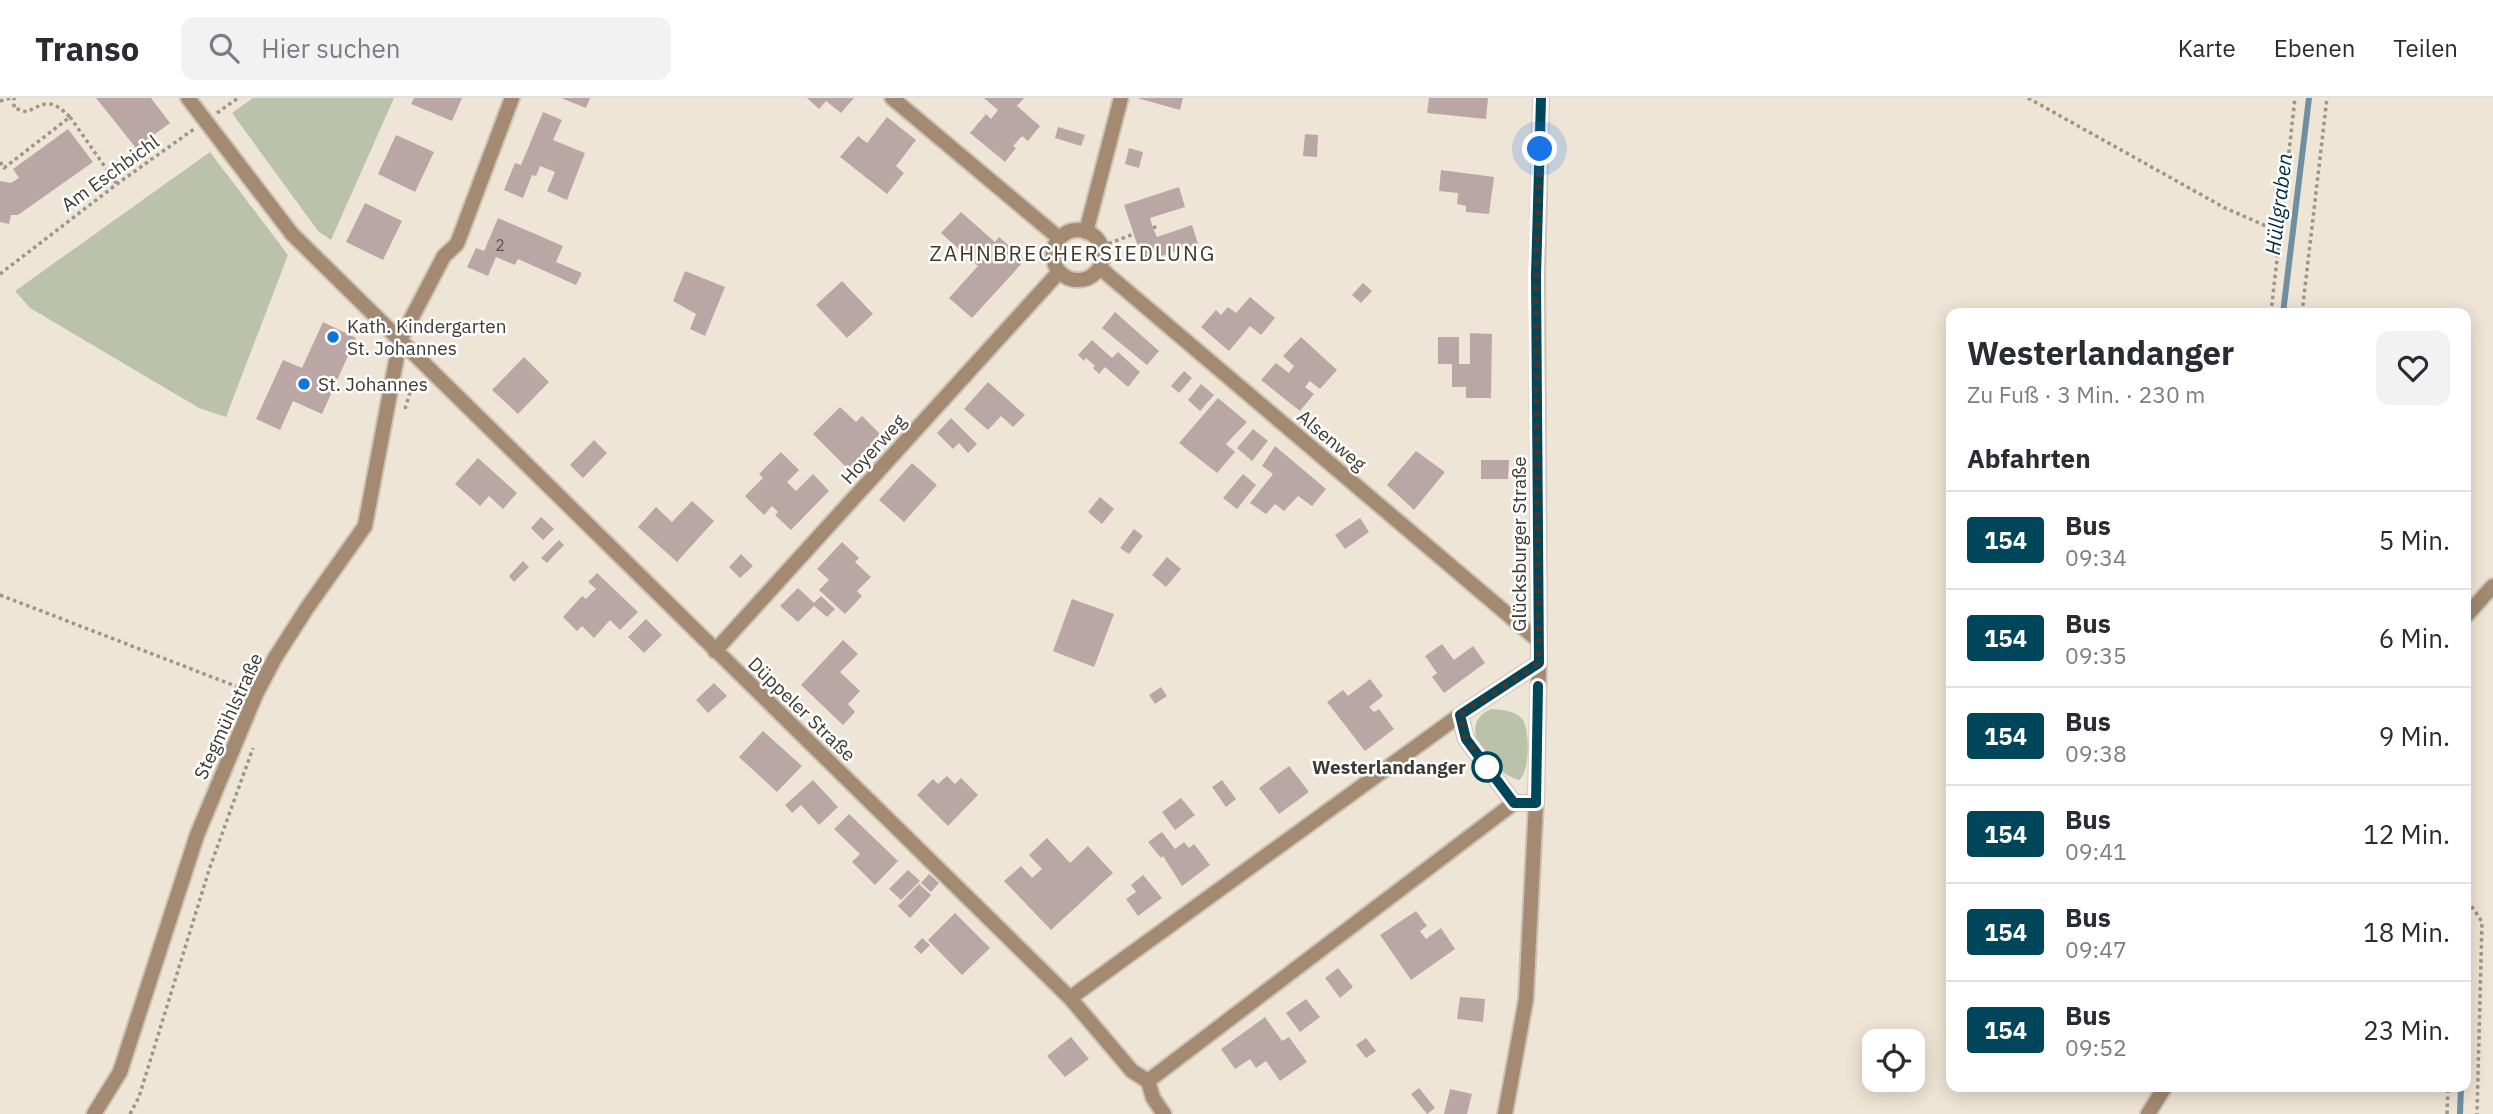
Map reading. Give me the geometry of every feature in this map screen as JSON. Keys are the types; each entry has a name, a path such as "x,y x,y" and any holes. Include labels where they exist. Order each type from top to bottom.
{"street":[{"name":"Düppeler Straße","path":"188,98 292,234 1070,998 1132,1072 1147,1081 1153,1098 1164,1114"},
{"name":"Stegmühlstraße","path":"94,1114 120,1072 197,835 256,694 307,607 365,526 400,340 444,257 457,244 512,98"},
{"path":"892,98 1059,238"},
{"path":"1086,232 1121,98"},
{"name":"Glücksburger Straße","path":"1505,1114 1526,999 1536,803 1539,641 1536,276 1541,98"},
{"path":"1072,231 1086,232 1093,235 1102,246 1103,261 1100,268 1095,274 1081,281 1065,278 1055,266 1053,252 1059,238 1072,231"},
{"name":"Alsenweg","path":"1100,268 1539,641"},
{"name":"Hoyerweg","path":"715,651 1059,272"},
{"path":"2471,610 2493,586"},
{"path":"1070,998 1460,715 1539,663"},
{"path":"1460,715 1466,739 1514,803"},
{"path":"1147,1081 1514,803 1536,803"},
{"path":"2148,1114 2162,1092"}],"path":[{"path":"0,101 12,98 13,108 27,111 43,103 57,105 70,117 117,184"},
{"name":"Am Eschbichl","path":"0,274 117,184 238,98"},
{"path":"2028,98 2225,208 2280,232"},
{"path":"2272,308 2295,98"},
{"path":"2303,308 2327,98"},
{"path":"0,162 5,168 70,117"},
{"path":"1102,246 1134,234"},
{"path":"0,595 256,694"},
{"path":"130,1114 139,1097 209,870 254,746"},
{"path":"2471,906 2482,922 2477,1114"},
{"path":"2447,1114 2448,1092"}],"green space":[{"path":"253,98 394,98 331,240 318,231 232,113"},
{"path":"210,152 288,255 226,417 199,408 30,308 15,291"},
{"path":"1491,709 1509,711 1523,720 1528,742 1527,761 1523,776 1519,780 1499,769 1489,759 1476,737 1475,726 1480,717"}],"building":[{"path":"96,98 151,98 170,123 136,148"},
{"path":"414,98 462,98 452,121 411,104"},
{"path":"561,98 590,98 586,108"},
{"path":"807,98 854,98 841,113 826,101 819,109"},
{"path":"984,98 1024,98 1017,106 1040,126 1028,141 1022,136 1005,162 970,133 986,114 991,119 998,110"},
{"path":"1137,98 1183,98 1180,110"},
{"path":"1429,98 1488,98 1486,119 1427,113"},
{"path":"543,112 562,120 553,140 585,153 567,200 547,191 555,172 540,166 536,176 532,175 523,198 504,190 515,163 521,165"},
{"path":"887,117 916,140 896,166 904,173 887,194 840,157 858,136 867,143"},
{"path":"1058,127 1085,135 1081,146 1055,138"},
{"path":"68,129 93,162 18,215 11,215 9,224 0,222 0,181 11,183 19,178 13,169"},
{"path":"1305,134 1318,135 1317,157 1303,156"},
{"path":"396,135 434,152 415,192 378,174"},
{"path":"1129,148 1143,152 1139,168 1125,164"},
{"path":"1441,170 1494,177 1489,214 1466,212 1466,206 1457,204 1458,193 1439,191"},
{"path":"1179,187 1185,207 1150,218 1153,228 1157,237 1192,225 1198,244 1143,262 1124,205"},
{"path":"365,203 402,221 383,260 346,242"},
{"path":"961,212 995,242 999,237 1025,260 972,318 949,298 978,266 941,233"},
{"path":"498,218 563,246 556,262 582,273 576,285 518,259 515,265 496,257 488,276 467,267 476,248 484,251"},
{"path":"685,271 725,287 705,336 690,329 696,314 673,301"},
{"path":"842,281 873,314 847,338 816,305"},
{"path":"1363,283 1372,291 1361,303 1352,295"},
{"path":"1250,297 1275,318 1261,335 1250,326 1229,351 1201,327 1216,310 1221,315 1228,307 1236,313"},
{"path":"1115,312 1159,351 1147,365 1102,328"},
{"path":"323,322 356,338 322,414 293,401 280,430 256,419 283,360 302,368"},
{"path":"1470,333 1492,334 1491,398 1466,398 1466,387 1452,387 1452,364 1438,364 1438,337 1459,337 1459,364 1470,364"},
{"path":"1301,337 1337,370 1320,389 1310,381 1305,387 1314,394 1300,411 1261,380 1276,363 1289,373 1294,366 1283,356"},
{"path":"1092,340 1112,358 1118,352 1140,372 1128,387 1105,367 1099,374 1093,368 1095,366 1078,355"},
{"path":"524,357 549,382 518,414 492,390"},
{"path":"1184,371 1192,378 1179,393 1171,386"},
{"path":"988,382 1025,415 1013,427 1001,416 988,430 964,409"},
{"path":"1201,384 1214,395 1200,411 1188,400"},
{"path":"1218,398 1247,422 1226,444 1235,452 1217,473 1179,443"},
{"path":"840,407 856,422 862,416 881,435 848,469 813,434"},
{"path":"951,418 977,444 968,453 959,443 953,449 937,433"},
{"path":"1253,429 1268,441 1252,461 1237,448"},
{"path":"594,440 607,453 583,478 570,465"},
{"path":"1275,446 1326,489 1312,506 1298,496 1284,511 1275,504 1266,514 1250,503 1273,474 1262,466"},
{"path":"1416,451 1445,472 1414,510 1387,485"},
{"path":"781,452 799,470 787,482 796,491 813,474 829,491 791,530 775,515 778,512 772,506 764,515 745,496 763,478 759,474"},
{"path":"478,458 517,493 503,509 489,496 480,506 455,484"},
{"path":"1481,460 1509,460 1508,479 1481,479"},
{"path":"912,463 937,485 904,522 879,500"},
{"path":"1243,474 1256,485 1237,509 1223,498"},
{"path":"1100,497 1114,509 1102,524 1088,512"},
{"path":"692,501 714,521 677,562 638,527 656,507 672,522"},
{"path":"541,517 554,529 543,540 531,528"},
{"path":"1360,518 1369,532 1345,549 1335,535"},
{"path":"1134,529 1143,536 1129,554 1120,548"},
{"path":"559,540 564,545 547,563 541,558"},
{"path":"842,542 859,558 855,562 871,577 857,591 862,596 845,614 819,590 829,580 817,569"},
{"path":"741,554 753,566 740,578 729,567"},
{"path":"1167,557 1181,569 1166,587 1152,575"},
{"path":"523,561 529,567 514,582 509,576"},
{"path":"597,573 638,612 620,630 610,620 594,638 582,626 577,631 563,617 582,596 586,599 596,589 588,582"},
{"path":"798,588 814,603 821,596 835,609 827,617 814,606 798,622 780,606"},
{"path":"1072,599 1114,614 1094,667 1053,651"},
{"path":"646,619 662,635 644,653 628,637"},
{"path":"843,640 858,654 840,672 860,691 848,704 855,712 843,725 801,685"},
{"path":"1442,644 1454,660 1473,646 1485,663 1444,693 1432,677 1437,673 1425,656"},
{"path":"1370,679 1383,696 1369,707 1374,712 1379,709 1394,729 1365,751 1327,702 1343,690 1348,696"},
{"path":"714,683 727,696 708,713 696,700"},
{"path":"1161,687 1167,696 1155,704 1149,695"},
{"path":"763,731 802,766 777,792 739,757"},
{"path":"1289,766 1309,792 1279,814 1259,788"},
{"path":"947,776 955,784 961,778 978,795 948,826 917,795 933,779 938,784"},
{"path":"813,780 838,807 819,825 801,805 792,813 785,805"},
{"path":"1222,780 1236,799 1226,807 1212,787"},
{"path":"1181,798 1195,815 1175,830 1162,812"},
{"path":"849,814 898,861 875,885 852,862 860,854 834,829"},
{"path":"1162,832 1175,849 1184,842 1189,848 1194,844 1210,865 1182,886 1163,856 1161,858 1148,842"},
{"path":"1047,838 1070,863 1088,846 1113,873 1051,930 1004,881 1021,866 1032,878 1042,869 1029,855"},
{"path":"908,870 920,881 901,900 889,889"},
{"path":"929,874 939,883 931,892 921,883"},
{"path":"1143,875 1162,898 1138,916 1126,899 1136,892 1131,885"},
{"path":"919,884 931,895 910,918 898,906"},
{"path":"1416,911 1427,926 1420,931 1426,939 1441,928 1455,949 1411,980 1380,935"},
{"path":"955,913 990,948 962,975 928,940"},
{"path":"922,938 930,945 921,954 914,947"},
{"path":"1338,968 1353,987 1340,998 1325,978"},
{"path":"1460,997 1485,999 1483,1022 1457,1019"},
{"path":"1306,999 1320,1017 1300,1032 1286,1013"},
{"path":"1265,1017 1282,1041 1289,1037 1307,1062 1280,1081 1266,1061 1256,1068 1250,1059 1235,1069 1221,1049"},
{"path":"1071,1037 1089,1059 1065,1077 1047,1056"},
{"path":"1366,1038 1376,1051 1366,1058 1356,1045"},
{"path":"1419,1088 1435,1108 1427,1114 1411,1094"},
{"path":"1450,1089 1472,1094 1467,1114 1444,1114"}],"waterway":[{"name":"Hüllgraben","path":"2284,308 2309,98"},
{"name":"Hüllgraben","path":"2460,1114 2461,1092"}],"bus line":[{"name":"154","path":"1538,686 1536,803 1514,803 1466,739 1460,715 1539,663 1536,276 1541,98"}],"place":[{"name":"Kath. Kindergarten St. Johannes","path":"333,337"},
{"name":"St. Johannes","path":"304,384"},
{"name":"Westerlandanger","path":"1487,767"}],"district":[{"name":"ZAHNBRECHERSIEDLUNG","path":"1073,253"}],"route":[{"path":"1487,767 1466,739 1460,715 1539,663 1536,276 1540,149"}]}
